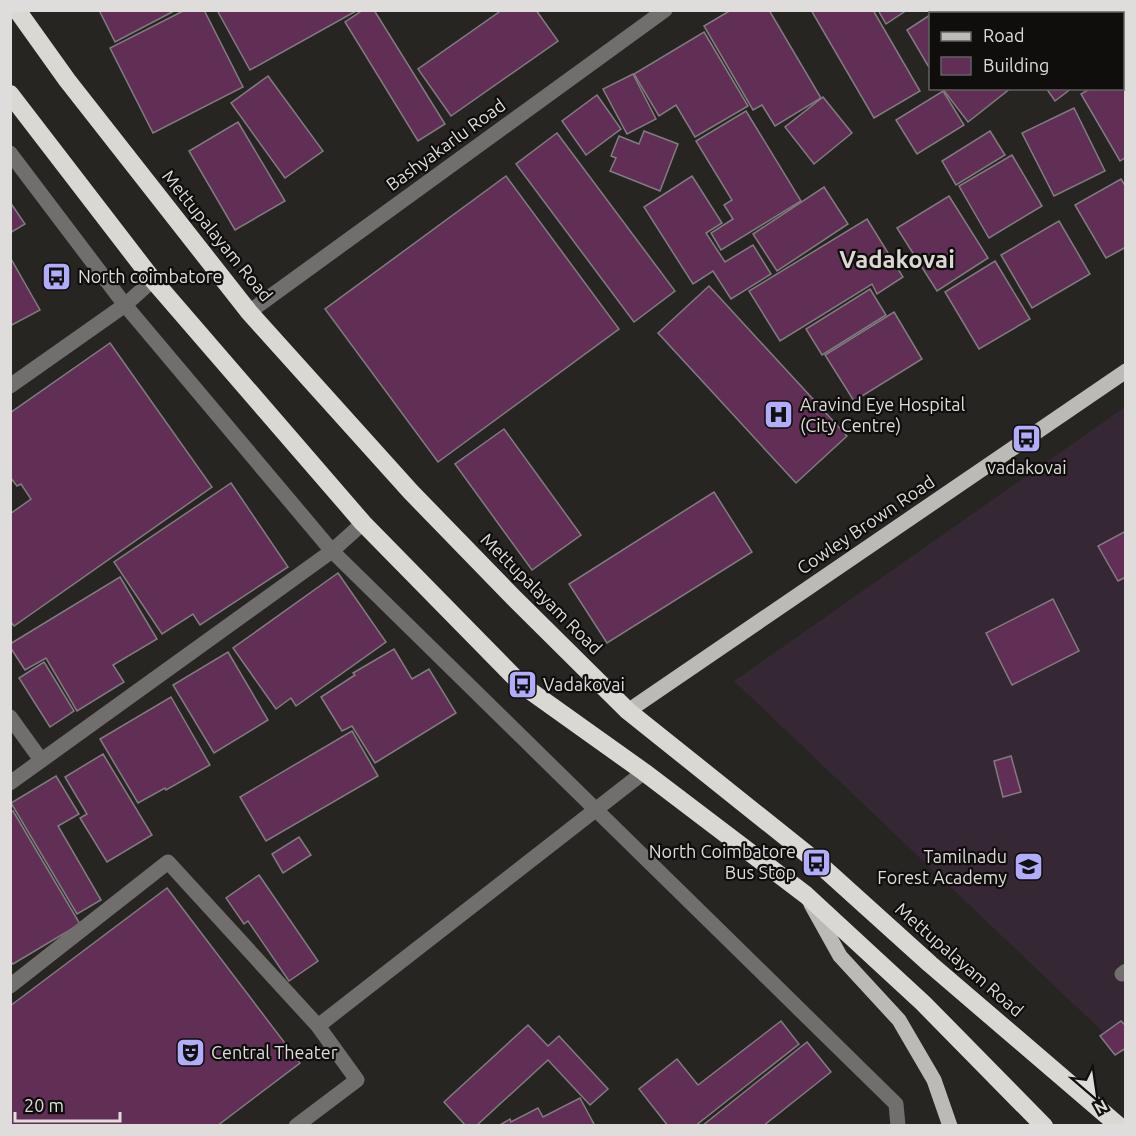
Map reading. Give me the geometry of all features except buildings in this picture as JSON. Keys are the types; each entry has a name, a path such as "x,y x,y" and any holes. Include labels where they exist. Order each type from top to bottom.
{"highway":[{"name":"Mettupalayam Road","path":"17,10 66,80 249,312 411,492 513,597 628,711 817,862 930,964 1119,1125"},
{"path":"10,94 153,280 363,523 522,685 644,772 806,895 923,1003 1044,1125"}],"main road":[{"name":"Cowley Brown Road","path":"628,711 1125,371"},
{"path":"806,895 840,956 899,1020 934,1080 950,1125"}],"street":[{"name":"Bashyakarlu Road","path":"249,312 665,10"},
{"path":"10,153 125,305 332,551 896,1104 898,1125"},
{"path":"10,386 125,305 153,280"},
{"path":"10,783 332,551 363,523"},
{"path":"10,717 41,760"},
{"path":"318,1026 644,772"},
{"path":"10,986 168,862 318,1026 357,1080 296,1125"}],"shaded area":[{"name":"Tamilnadu Forest Academy","path":"1125,407 1125,1053 734,681"}],"place":[{"name":"North coimbatore","path":"57,277"},
{"name":"Aravind Eye Hospital (City Centre)","path":"779,415"},
{"name":"vadakovai","path":"1027,439"},
{"name":"Vadakovai","path":"522,685"},
{"name":"North Coimbatore Bus Stop","path":"817,862"},
{"name":"Tamilnadu Forest Academy","path":"1028,867"},
{"name":"Central Theater","path":"190,1053"}],"district":[{"name":"Vadakovai","path":"897,260"}]}
